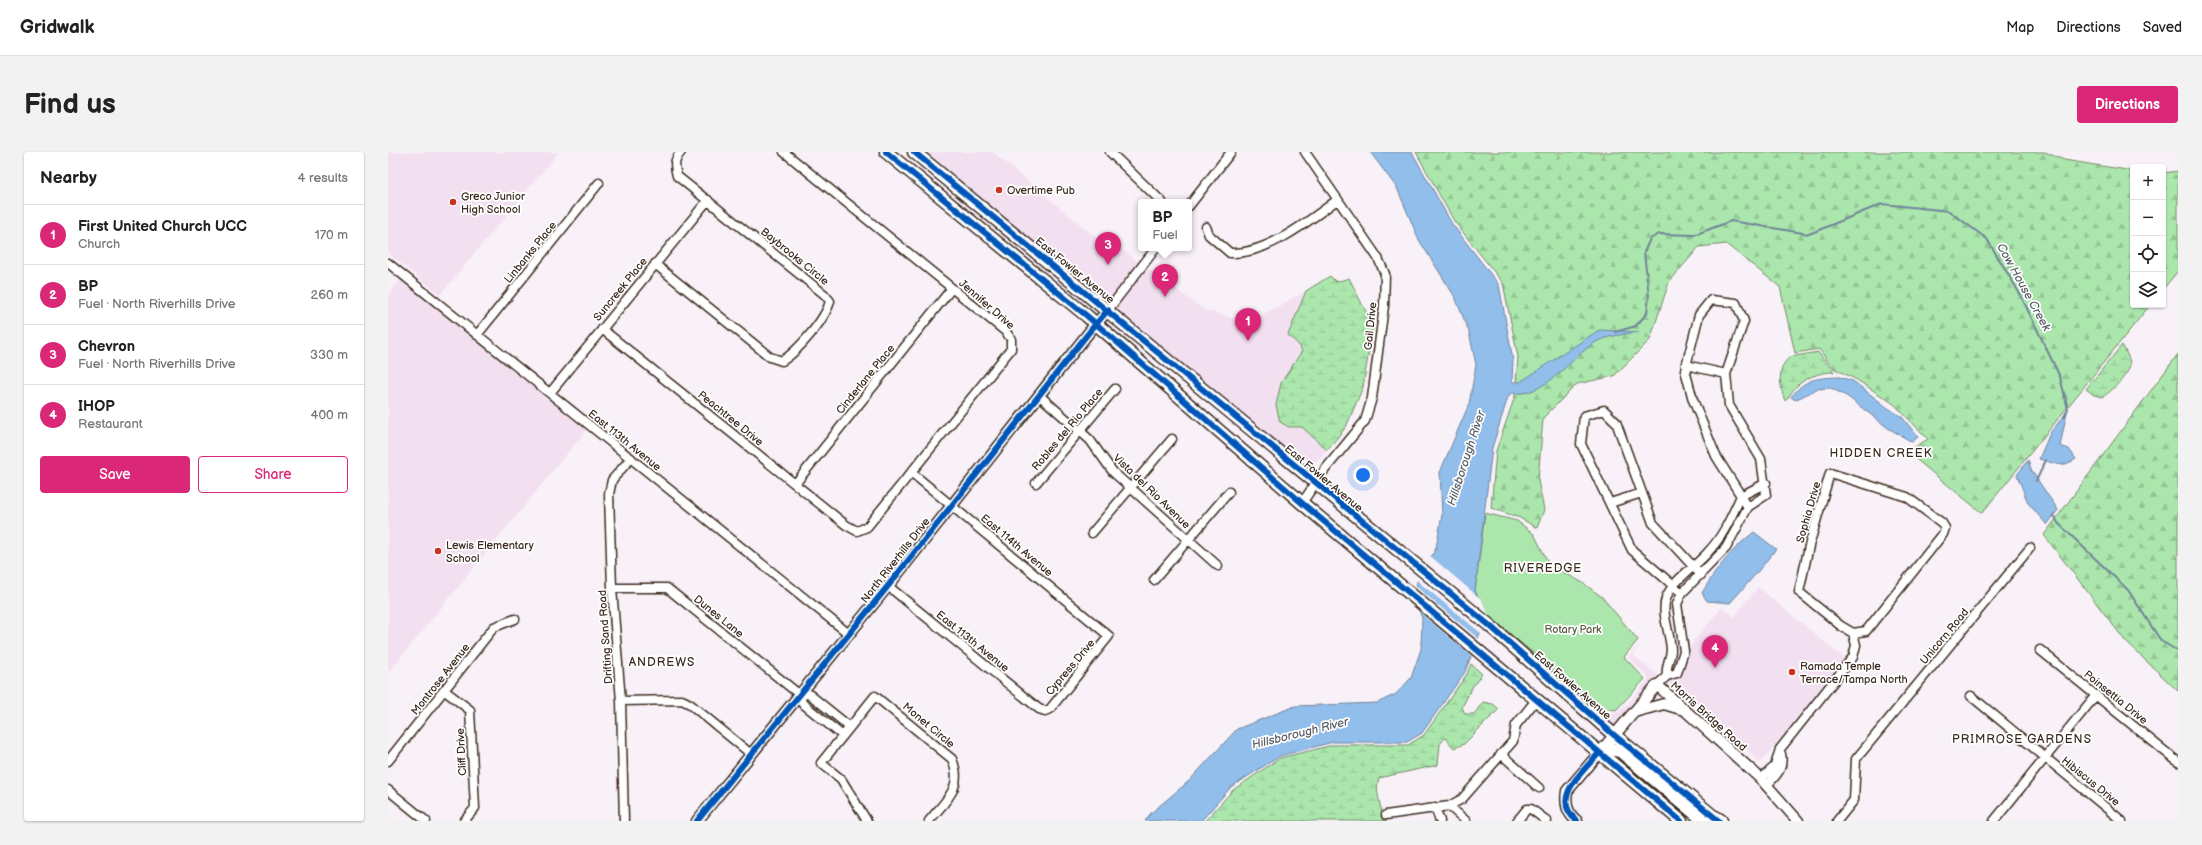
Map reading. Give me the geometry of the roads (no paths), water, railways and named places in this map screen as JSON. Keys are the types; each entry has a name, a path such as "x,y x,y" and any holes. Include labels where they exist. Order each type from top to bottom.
{"main road":[{"path":"886,152 1096,324 1302,503 1681,821"},
{"name":"East Fowler Avenue","path":"914,152 1108,310 1316,484 1488,625 1614,735 1715,820"},
{"path":"1599,753 1610,749 1620,751 1715,820"}],"street":[{"path":"681,152 676,159 674,167 677,176 708,200"},
{"name":"Jennifer Drive","path":"784,152 1006,332 1011,339 1011,349 867,527 857,531 846,525"},
{"path":"1110,152 1159,199"},
{"path":"1192,202 1231,152"},
{"name":"Gail Drive","path":"1302,503 1323,472 1365,421 1373,393 1384,306 1385,274 1380,264 1305,152"},
{"name":"Linbanks Place","path":"477,335 599,183"},
{"name":"Baybrooks Circle","path":"655,264 770,357 782,361 792,355 828,311 830,301 824,294 708,200"},
{"name":"Suncreek Place","path":"550,393 708,200"},
{"path":"1206,227 1209,235 1230,253 1259,249 1314,216 1337,200"},
{"name":"North Riverhills Drive","path":"701,819 751,754 1040,396 1154,251"},
{"name":"East 113th Avenue","path":"388,263 849,634"},
{"name":"Cinderlane Place","path":"795,484 952,288"},
{"path":"1657,685 1667,676 1677,673 1684,651 1677,604 1682,593 1726,548 1748,507 1766,495 1766,483 1761,459 1729,405 1726,374 1744,321 1736,303 1712,300 1699,315 1685,370 1693,400 1716,456 1748,507"},
{"name":"Peachtree Drive","path":"602,329 846,525"},
{"path":"1686,365 1726,374"},
{"name":"Robles del Rio Place","path":"1036,483 1115,389"},
{"name":"Vista del Rio Avenue","path":"1040,396 1080,430 1110,468 1218,566"},
{"path":"1682,593 1675,585 1632,550 1582,444 1584,416 1604,410 1616,422 1653,523 1701,575"},
{"path":"1092,533 1172,439"},
{"name":"Drifting Sand Road","path":"624,821 621,701 612,588 610,486 612,480 631,458"},
{"name":"East 114th Avenue","path":"912,473 1107,634"},
{"name":"Sophia Drive","path":"1830,473 1908,497 1945,528 1943,534 1866,631 1853,633 1841,626 1799,592 1799,585 1809,546 1830,473"},
{"path":"1667,676 1665,668 1671,651 1665,609 1667,597 1675,585 1710,551 1728,525 1741,496 1766,483"},
{"path":"1154,580 1229,492"},
{"path":"1610,503 1642,492"},
{"path":"1728,525 1736,530"},
{"name":"Unicorn Road","path":"1838,821 1854,800 1856,759 2030,548"},
{"name":"East 113th Avenue","path":"888,586 1045,711"},
{"name":"Dunes Lane","path":"612,588 667,588 800,695 802,703 843,736"},
{"name":"Montrose Avenue","path":"388,761 494,628 515,619"},
{"path":"1764,782 1775,766 1780,749 1853,657 1856,645 1853,633"},
{"name":"Cypress Drive","path":"1045,711 1050,709 1106,641 1108,636 1107,634"},
{"name":"Poinsettia Drive","path":"2040,650 2178,762"},
{"name":"Morris Bridge Road","path":"1577,821 1571,816 1566,807 1567,791 1657,685 1764,782 1798,821"},
{"name":"Cliff Drive","path":"445,691 470,710 475,808 464,821"},
{"name":"Dunes Lane","path":"800,695 809,694 850,727"},
{"path":"1994,821 2044,757 2096,695"},
{"name":"Monet Circle","path":"867,821 854,797 841,779 821,763 875,696 952,759 957,772 955,788 929,821"},
{"name":"Hibiscus Drive","path":"1971,696 2122,821"},
{"path":"621,701 682,700 690,704 751,754"},
{"path":"1386,815 1449,806 1462,800 1513,741 1516,724 1536,700"},
{"path":"1634,712 1664,704 1688,712"},
{"path":"1501,754 1539,788"},
{"path":"388,790 426,821"},
{"path":"1449,806 1466,821"},
{"path":"1435,807 1440,821"},
{"path":"1517,821 1527,810 1531,809 1547,821"}],"water":[{"name":"Hillsborough River","path":"1370,152 1412,152 1452,224 1499,285 1513,360 1512,382 1520,382 1599,330 1639,332 1600,340 1586,349 1546,383 1524,393 1511,393 1508,397 1492,448 1475,591 1487,615 1465,672 1422,733 1407,742 1333,742 1280,756 1231,787 1201,821 1145,821 1151,813 1189,781 1237,729 1295,706 1377,703 1396,694 1411,678 1421,649 1422,618 1414,599 1421,559 1432,556 1436,548 1442,515 1440,472 1469,404 1476,365 1469,332 1455,297 1419,240 1397,188"},
{"path":"1839,377 1853,381 1902,417 1918,437 1912,442 1888,428 1848,397 1831,388 1817,389 1795,400 1791,397 1802,386 1812,380"},
{"path":"2067,412 2060,446 2069,449 2076,459 2066,464 2058,464 2039,459 2050,433"},
{"path":"2028,460 2031,470 2058,510 2047,525 2028,503 2017,475"},
{"path":"1754,532 1776,549 1730,603 1707,601 1702,593 1713,576 1732,552"}],"waterway":[{"name":"Cow House Creek","path":"1615,332 1636,326 1647,313 1649,297 1644,252 1650,239 1659,234 1694,235 1731,221 1809,234 1882,204 1949,211 1987,239 2020,294 2060,377 2068,409 2064,417"},
{"name":"Cow House Creek","path":"2036,481 2046,460"},
{"name":"Cow House Creek","path":"2054,515 2058,523 2128,590 2161,641 2178,651"}],"place":[{"name":"Overtime Pub","path":"999,190"},
{"name":"Greco Junior High School","path":"453,202"},
{"name":"Chevron","path":"1108,265"},
{"name":"BP","path":"1165,297"},
{"name":"First United Church UCC","path":"1248,341"},
{"name":"Lewis Elementary School","path":"438,551"},
{"name":"IHOP","path":"1715,668"},
{"name":"Ramada Temple Terrace/Tampa North","path":"1792,672"}],"district":[{"name":"HIDDEN CREEK","path":"1881,453"},
{"name":"RIVEREDGE","path":"1543,568"},
{"name":"ANDREWS","path":"662,662"},
{"name":"PRIMROSE GARDENS","path":"2022,739"}],"park label":[{"name":"Rotary Park","path":"1573,629"}]}
